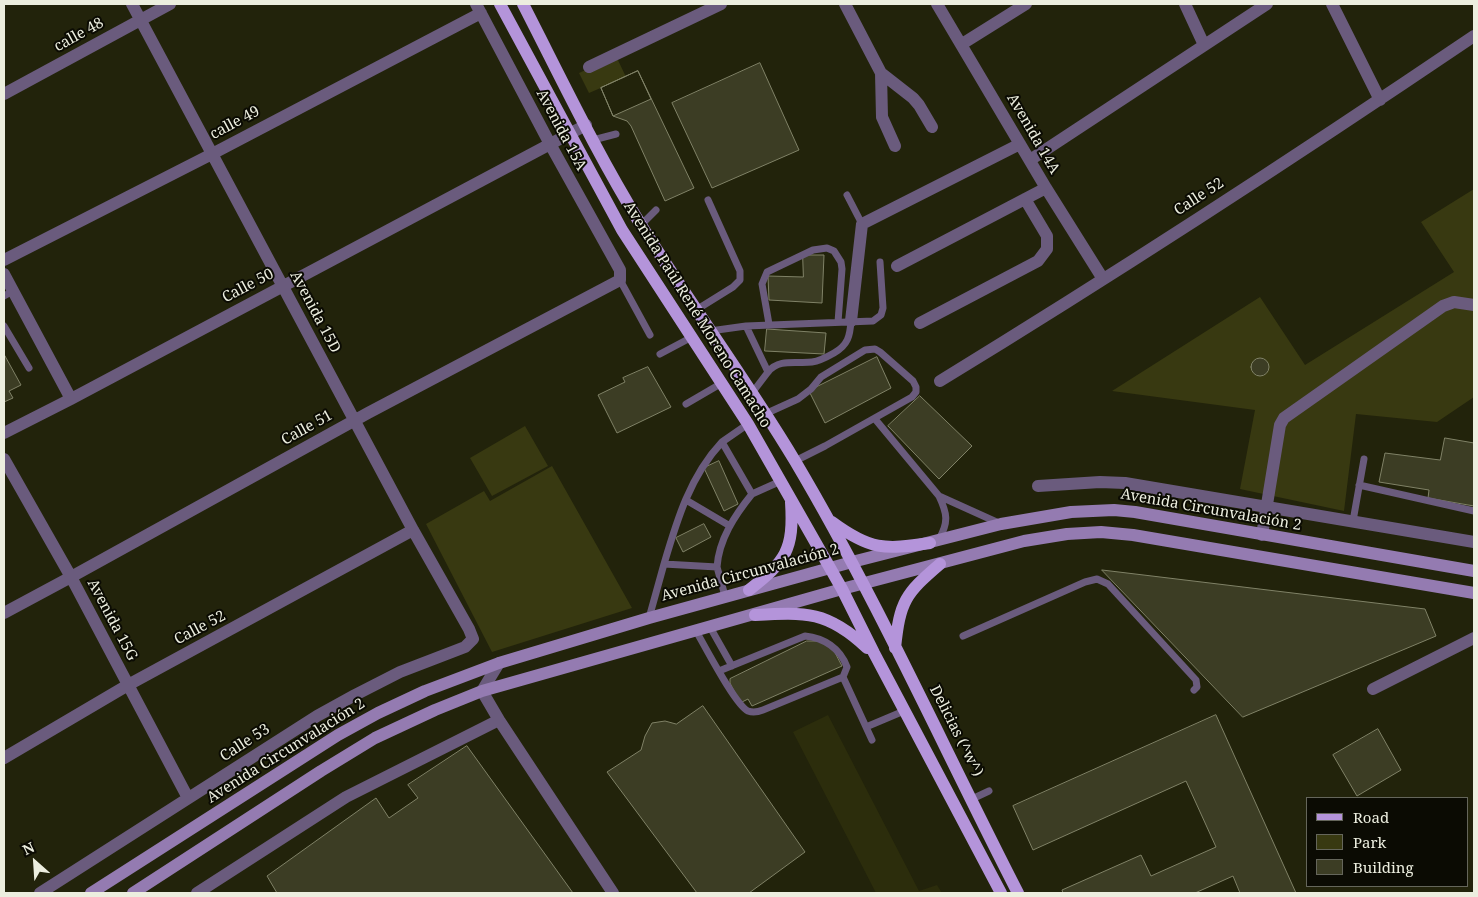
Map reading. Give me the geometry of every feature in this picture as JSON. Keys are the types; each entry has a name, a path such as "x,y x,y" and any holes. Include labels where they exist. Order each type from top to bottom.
{"main road":[{"name":"Avenida Paúl René Moreno Camacho","path":"500,4 626,238 748,424 842,589"},
{"name":"Avenida Paúl René Moreno Camacho","path":"523,4 593,140 641,226 752,393 794,461 864,584"},
{"path":"749,590 773,571 784,556 791,539 791,499"},
{"name":"Avenida Circunvalación 2","path":"92,893 345,731 425,691 499,663 649,618 852,562 1001,524 1071,512 1114,510 1135,512 1474,572"},
{"path":"828,519 852,537 865,543 898,548 934,541"},
{"path":"133,893 368,742 403,724 482,691 842,589 1024,541 1067,534 1100,532 1133,535 1474,594"},
{"path":"895,648 898,620 904,602 920,581 940,564"},
{"name":"Delicias (^w^)","path":"864,584 1018,893"},
{"path":"842,589 904,711 1001,893"},
{"path":"755,615 791,612 822,617 849,631 874,653"}],"street":[{"name":"Avenida 15D","path":"132,4 413,530 472,634"},
{"name":"calle 48","path":"4,94 170,4"},
{"path":"589,67 721,4"},
{"path":"846,4 881,73 913,98 932,127"},
{"name":"Avenida 14A","path":"937,4 1046,188 1103,279"},
{"path":"962,44 1026,4"},
{"path":"1185,4 1204,45"},
{"path":"1030,160 1267,4"},
{"path":"1332,4 1380,100"},
{"name":"Avenida 15A","path":"479,8 620,275"},
{"name":"calle 49","path":"4,260 212,154 479,8"},
{"name":"Calle 52","path":"940,381 1103,279 1380,100 1474,36"},
{"path":"881,73 882,117 895,146"},
{"name":"Calle 50","path":"4,433 586,125"},
{"path":"851,321 862,224 1020,144"},
{"path":"897,266 1046,188"},
{"path":"920,323 1038,261 1047,249 1047,236 1025,199"},
{"path":"4,274 8,294 71,399"},
{"name":"Calle 51","path":"4,612 620,275"},
{"path":"1262,535 1280,425 1284,418 1443,306 1454,302 1474,304"},
{"name":"Avenida 15G","path":"4,459 71,577 188,798"},
{"path":"1038,486 1100,482 1125,483 1474,542"},
{"name":"Calle 52","path":"4,758 128,685 413,530"},
{"name":"Calle 53","path":"40,893 317,716 355,694 400,672 465,647 473,639 472,634"},
{"path":"1373,689 1474,638"},
{"path":"499,663 482,691 499,720 613,893"},
{"path":"197,893 346,797 499,720"}],"lane":[{"path":"593,140 616,134"},
{"path":"847,195 862,224"},
{"path":"696,310 733,287 740,280 740,271 708,200"},
{"path":"641,226 656,210"},
{"path":"769,324 762,284 767,272 797,257 821,248 834,251 841,262 838,322"},
{"path":"710,331 769,324 873,321 882,315 883,308 880,262"},
{"path":"620,275 650,335"},
{"path":"752,393 772,367 782,363 818,361 840,350 850,335 851,321"},
{"path":"4,326 29,368"},
{"path":"746,326 768,372"},
{"path":"660,354 692,338"},
{"path":"765,414 798,399 811,389 821,377 865,350 875,350 916,386 916,392 912,397 875,419 794,461"},
{"path":"686,404 722,384"},
{"path":"875,419 939,496 946,513 946,522 945,530 934,541"},
{"path":"649,618 674,529 698,472 722,442 748,424"},
{"path":"722,442 752,494"},
{"path":"1353,521 1364,459"},
{"path":"725,596 717,567 718,554 730,526 739,510 752,494 781,481"},
{"path":"1359,485 1474,511"},
{"path":"939,496 1001,524"},
{"path":"686,500 730,526"},
{"path":"664,564 717,567"},
{"path":"963,636 1085,582 1097,579 1108,584 1196,680 1197,687 1194,690"},
{"path":"710,627 732,666"},
{"path":"696,630 719,671 743,707 748,711 756,712 843,677"},
{"path":"719,671 805,636 822,640 838,650 846,666 843,677 872,740"},
{"path":"866,727 904,711"},
{"path":"972,799 989,790"}],"shaded area":[{"path":"828,715 919,891 937,885 942,893 876,893 793,732"}],"green space":[{"path":"616,56 626,77 589,93 579,73"},
{"path":"1474,189 1474,397 1437,422 1356,414 1344,511 1240,489 1255,410 1112,391 1260,297 1305,365 1454,272 1421,222"},
{"path":"525,426 548,466 492,496 470,458"},
{"path":"552,466 632,608 492,652 426,524 484,491 490,501"}],"building":[{"path":"760,63 799,150 712,188 672,103"},
{"path":"638,71 694,188 665,201 631,126 627,121 613,116 601,88"},
{"path":"638,71 651,99 613,116 601,88"},
{"path":"803,255 824,255 822,303 769,300 768,276 803,277"},
{"path":"767,329 826,333 824,354 765,351"},
{"path":"5,356 21,385 9,391 13,398 4,402"},
{"path":"877,357 891,388 825,423 809,391"},
{"path":"1260,358 1266,361 1269,367 1266,373 1260,376 1254,373 1251,367 1254,361"},
{"path":"648,367 671,407 617,433 598,395 625,382 623,378"},
{"path":"920,396 972,446 939,479 888,426"},
{"path":"1445,438 1474,443 1474,506 1428,498 1429,490 1379,482 1385,453 1440,460"},
{"path":"719,461 738,504 724,511 704,468"},
{"path":"704,524 711,537 683,552 676,538"},
{"path":"1102,570 1425,609 1436,636 1243,717"},
{"path":"807,641 818,641 832,647 842,666 752,706 748,699 740,703 730,683 730,679"},
{"path":"703,706 805,852 749,893 697,893 607,772 641,750 645,736 652,723 665,721 676,724"},
{"path":"1216,715 1296,893 1240,893 1233,876 1195,893 1063,893 1062,890 1141,855 1151,876 1216,847 1186,781 1033,850 1013,806"},
{"path":"1378,729 1401,770 1357,796 1333,755"},
{"path":"467,746 573,893 277,893 267,876 376,798 389,818 418,798 408,785"}]}
